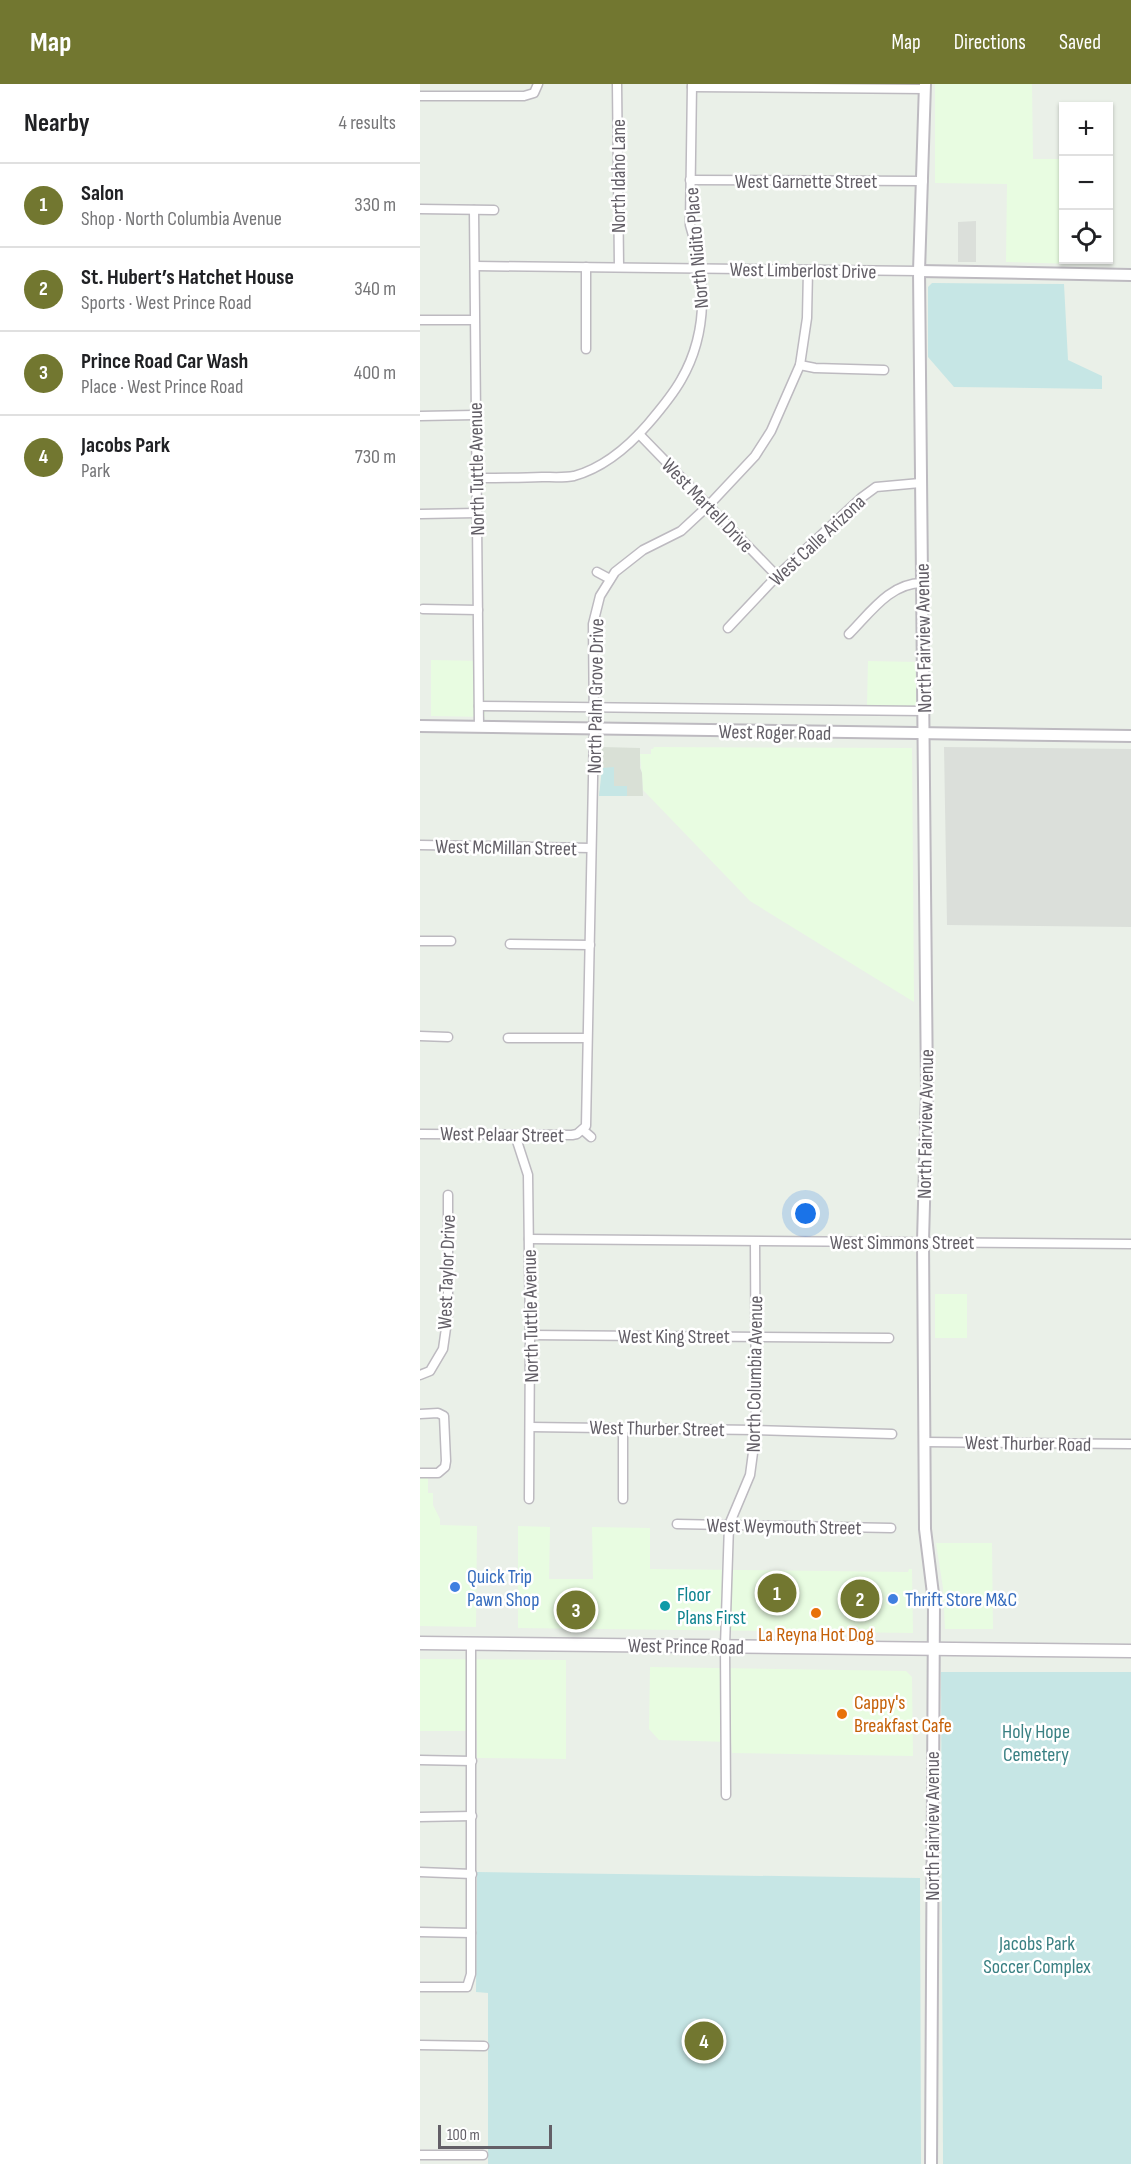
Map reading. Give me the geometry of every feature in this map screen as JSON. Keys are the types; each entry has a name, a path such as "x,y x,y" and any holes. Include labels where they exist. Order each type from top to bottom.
{"main road":[{"name":"West Prince Road","path":"420,1643 1131,1651"}],"street":[{"name":"North Idaho Lane","path":"617,84 619,267"},
{"path":"692,86 925,87"},
{"name":"North Nidito Place","path":"477,478 571,477 597,468 639,434 666,403 682,380 694,353 702,323 703,279 698,246 690,225 692,86"},
{"name":"North Fairview Avenue","path":"925,87 919,271 927,1113 923,1242 925,1529 934,1602 931,2164"},
{"path":"420,96 524,96 536,88"},
{"name":"West Garnette Street","path":"690,180 923,181"},
{"path":"420,209 494,210"},
{"name":"North Tuttle Avenue","path":"474,210 479,727"},
{"name":"West Limberlost Drive","path":"475,266 1131,275"},
{"path":"586,267 586,349"},
{"name":"North Palm Grove Drive","path":"583,1130 588,1118 587,1038 594,729 593,624 600,596 615,572 643,550 681,531 755,456 771,430 800,365 807,318 808,270"},
{"path":"420,320 474,320"},
{"path":"800,365 815,368 884,370"},
{"path":"420,416 476,415"},
{"name":"West Martell Drive","path":"639,434 777,576"},
{"name":"West Calle Arizona","path":"728,628 777,576 861,498 876,487 921,483"},
{"path":"421,514 477,513"},
{"path":"597,572 610,579"},
{"path":"849,634 885,597 911,583 922,583"},
{"path":"423,609 478,610"},
{"name":"West Roger Road","path":"479,705 924,711"},
{"name":"West Roger Road","path":"420,726 1131,736"},
{"name":"West McMillan Street","path":"420,845 591,848"},
{"path":"420,941 451,941"},
{"path":"510,944 590,945"},
{"path":"420,1036 448,1037"},
{"path":"508,1038 587,1038"},
{"path":"583,1130 591,1137"},
{"name":"West Pelaar Street","path":"420,1134 572,1135 583,1130"},
{"name":"North Tuttle Avenue","path":"515,1134 528,1175 529,1499"},
{"name":"West Taylor Drive","path":"420,1376 430,1371 443,1349 448,1314 448,1195"},
{"name":"West Simmons Street","path":"529,1239 1131,1244"},
{"name":"North Columbia Avenue","path":"726,1795 725,1646 729,1525 750,1475 756,1430 755,1242"},
{"name":"West King Street","path":"530,1335 889,1338"},
{"path":"420,1414 438,1413 444,1416 446,1461 445,1467 438,1473 420,1473"},
{"name":"West Thurber Street","path":"530,1427 892,1434"},
{"path":"622,1428 623,1499"},
{"name":"West Thurber Road","path":"925,1442 1131,1444"},
{"name":"West Weymouth Street","path":"677,1524 891,1528"},
{"path":"420,1987 467,1987 471,1974 471,1643"},
{"path":"420,1760 472,1761"},
{"path":"420,1817 472,1816"},
{"path":"420,1872 472,1874"},
{"path":"420,1932 471,1933"},
{"path":"420,2045 484,2046"},
{"path":"420,2155 434,2159 483,2155"}],"shaded area":[{"path":"935,84 1032,84 1033,159 1059,159 1059,264 1006,262 1007,184 935,183"},
{"path":"976,221 976,262 958,262 958,222"},
{"path":"431,660 484,661 485,717 431,716"},
{"path":"868,661 916,662 916,707 867,706"},
{"path":"602,747 640,748 643,796 599,796 602,777"},
{"path":"654,747 912,748 914,1002 750,901 643,790 640,754 651,754 651,749"},
{"path":"944,747 1131,749 1131,927 947,925"},
{"path":"935,1294 967,1294 967,1338 935,1338"},
{"path":"420,1478 428,1478 428,1493 433,1493 433,1505 440,1519 440,1525 477,1526 476,1627 420,1626"},
{"path":"518,1526 550,1527 549,1579 593,1579 592,1527 650,1528 650,1569 908,1572 912,1569 913,1633 518,1628"},
{"path":"936,1543 992,1543 993,1629 945,1629 943,1588"},
{"path":"420,1659 566,1660 566,1759 477,1758 477,1731 420,1731"},
{"path":"650,1667 906,1671 912,1677 913,1756 732,1753 731,1742 659,1740 649,1729"}],"green space":[{"path":"932,283 1064,284 1068,360 1102,376 1102,389 954,387 928,357 928,287"},
{"path":"614,767 614,786 627,786 627,796 599,796 602,768"},
{"path":"852,1587 869,1587 868,1610 852,1610"},
{"path":"941,1672 1131,1672 1131,2164 943,2164"},
{"path":"477,1872 920,1878 921,2164 488,2164 488,1993 476,1992"}],"place":[{"name":"Quick Trip Pawn Shop","path":"455,1587"},
{"name":"Salon","path":"777,1593"},
{"name":"St. Hubert’s Hatchet House","path":"860,1599"},
{"name":"Thrift Store M&C","path":"893,1599"},
{"name":"Floor Plans First","path":"665,1606"},
{"name":"Prince Road Car Wash","path":"576,1610"},
{"name":"La Reyna Hot Dog","path":"816,1613"},
{"name":"Cappy's Breakfast Cafe","path":"842,1714"},
{"name":"Jacobs Park","path":"704,2041"}],"park label":[{"name":"Holy Hope Cemetery","path":"1036,1742"},
{"name":"Jacobs Park Soccer Complex","path":"1037,1954"}]}
